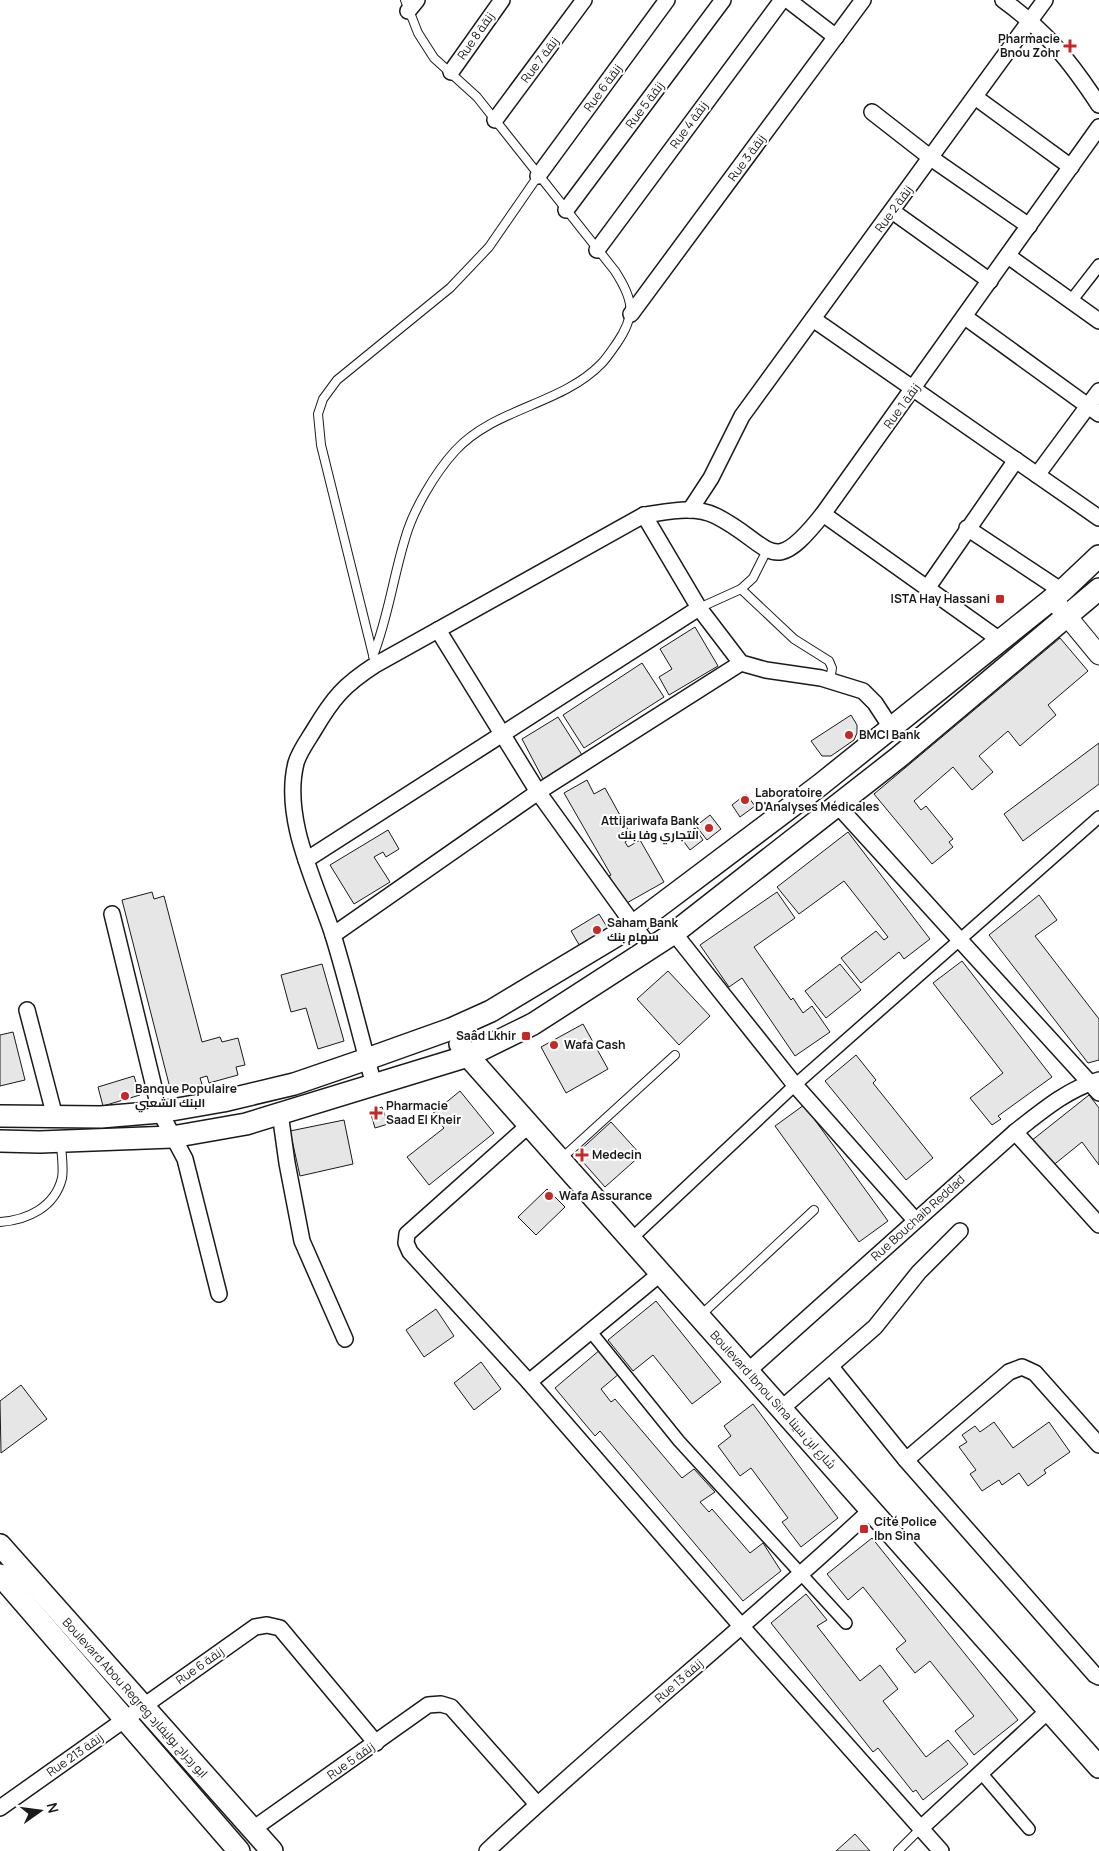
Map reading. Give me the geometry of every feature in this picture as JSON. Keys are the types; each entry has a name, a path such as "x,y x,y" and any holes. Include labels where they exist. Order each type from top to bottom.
{"main road":[{"path":"0,1116 101,1117 160,1112 223,1101 294,1084 451,1029 491,1011 634,926 892,728 1057,594 1099,556"},
{"path":"0,1141 61,1142 172,1137 246,1124 468,1056 533,1024 674,933 838,806 1099,589"},
{"name":"Boulevard Ibnou Sina شارع ابن سينا","path":"451,1029 468,1056 1099,1767"},
{"name":"Boulevard Abou Regreg ابو رجراج بوليفارد","path":"0,1545 272,1851"},
{"name":"Boulevard Abou Regreg ابو رجراج بوليفارد","path":"0,1575 125,1720 231,1848"}],"street":[{"name":"Rue 8 زنقة","path":"451,72 502,0"},
{"name":"Rue 7 زنقة","path":"495,120 584,0"},
{"name":"Rue 6 زنقة","path":"538,176 667,0"},
{"name":"Rue 5 زنقة","path":"566,210 723,0"},
{"name":"Rue 4 زنقة","path":"597,250 782,0"},
{"path":"788,0 836,37"},
{"name":"Rue 3 زنقة","path":"631,314 863,0"},
{"path":"1003,0 1061,50 1099,105"},
{"name":"Rue 2 زنقة","path":"690,510 711,478 742,416 1045,0"},
{"path":"975,97 1071,167"},
{"path":"872,112 931,158 1029,226"},
{"name":"Rue 1 زنقة","path":"767,550 783,553 794,547 823,514 914,389 1099,127"},
{"path":"892,211 990,281"},
{"path":"1008,256 1099,321"},
{"path":"1071,301 1099,264"},
{"path":"965,317 1094,410"},
{"path":"813,319 1099,518"},
{"path":"1037,475 1094,410 1099,391"},
{"path":"928,586 1016,460"},
{"path":"374,1085 333,935 306,860 294,807 293,782 296,761 330,703 349,682 374,660 438,630 644,514 690,510 715,516 767,550"},
{"path":"644,514 700,608 741,663 766,670 830,681 863,691 875,703 892,728"},
{"path":"823,514 928,586 1000,640"},
{"path":"968,528 1057,594 1068,616 1099,655"},
{"path":"306,860 700,608"},
{"path":"438,630 538,792 651,949"},
{"path":"333,935 538,792 741,663"},
{"path":"838,806 960,941 1096,1085"},
{"path":"630,1239 795,1085 1099,817"},
{"path":"112,914 160,1112 185,1159 219,1294"},
{"path":"674,933 795,1085 916,1220"},
{"path":"27,1010 55,1117"},
{"name":"Rue Bouchaib Reddad","path":"748,1371 1016,1132 1054,1101 1096,1085"},
{"path":"280,1113 287,1163 302,1241 346,1339"},
{"path":"529,1125 407,1234 406,1243 410,1252 529,1382 742,1627 941,1851"},
{"path":"1016,1132 1099,1225"},
{"path":"781,1409 875,1327 920,1272 960,1231"},
{"path":"529,1382 592,1332 661,1273"},
{"path":"592,1332 678,1441 846,1623"},
{"path":"831,1367 906,1460 1094,1675 1099,1677"},
{"path":"906,1460 1009,1372 1022,1367 1035,1373 1099,1445"},
{"name":"Rue 13 زنقة","path":"486,1851 536,1804 801,1575 871,1510"},
{"name":"Rue 6 زنقة","path":"125,1720 255,1627 267,1625 280,1628 376,1743"},
{"name":"Rue 5 زنقة","path":"253,1829 428,1705 441,1704 451,1707 536,1804"},
{"path":"922,1828 982,1774 1048,1710"},
{"name":"Rue 213 زنقة","path":"0,1808 125,1720"},
{"path":"982,1774 1029,1829"}],"lane":[{"path":"374,660 383,631 405,539 415,512 455,450 485,428 526,406 552,396 594,370 601,364 625,331 631,314 631,302 625,286 615,271 477,97 434,58 418,33 410,4"},
{"path":"374,660 321,445 318,414 323,399 337,380 450,288 489,247 538,176"},
{"path":"700,608 741,589 754,578 767,550"},
{"path":"741,589 794,639 829,661 832,668 830,681"},
{"path":"560,1160 675,1055"},
{"path":"0,1222 27,1217 52,1201 62,1177 61,1142"},
{"path":"699,1317 814,1210"},
{"path":"898,1851 922,1828"}],"building":[{"path":"695,627 718,666 669,695 659,677 672,669 660,649"},
{"path":"1060,638 1088,671 1048,705 1056,715 1020,746 1008,731 979,756 993,772 972,790 953,767 914,801 921,810 926,806 953,839 949,842 953,847 932,864 874,794"},
{"path":"642,663 664,697 584,748 563,715"},
{"path":"851,715 857,725 857,733 854,740 831,756 822,756 811,741"},
{"path":"558,717 582,755 543,779 522,739"},
{"path":"1099,743 1099,784 1023,841 1004,814"},
{"path":"587,780 594,794 605,788 632,837 625,842 628,847 640,840 664,882 625,904 609,876 611,875 564,793"},
{"name":"Laboratoire D'Analyses Médicales","path":"746,794 755,806 740,817 732,805"},
{"name":"Attijariwafa Bank التجاري وفا بنك","path":"710,815 721,829 707,840 696,826"},
{"path":"695,828 703,840 690,850 681,838"},
{"path":"388,830 399,849 386,857 383,852 374,857 390,882 354,904 330,865"},
{"path":"848,832 930,939 904,959 899,952 861,983 841,958 876,931 884,940 888,937 844,881 799,914 777,887"},
{"path":"152,892 154,899 164,896 202,1042 220,1037 222,1042 238,1038 245,1065 236,1067 238,1075 209,1083 207,1076 200,1078 202,1084 171,1092 122,900"},
{"path":"777,892 795,918 754,947 791,1000 793,998 803,1013 812,1006 830,1032 795,1056 742,978 729,987 700,945"},
{"path":"1039,895 1057,920 1035,936 1099,1019 1099,1060 1088,1063 989,935"},
{"path":"599,914 609,930 581,948 571,931"},
{"path":"962,961 1052,1077 998,1116 1001,1119 992,1125 970,1098 1003,1073 933,983"},
{"path":"322,964 344,1041 318,1049 306,1008 291,1012 281,975"},
{"path":"840,964 861,990 826,1018 805,991"},
{"path":"668,971 710,1016 679,1045 637,999"},
{"path":"583,1024 608,1069 566,1093 541,1047"},
{"path":"13,1032 25,1080 0,1086 0,1035"},
{"path":"856,1055 876,1080 873,1083 933,1158 906,1180 825,1081"},
{"path":"134,1076 140,1095 103,1106 98,1087"},
{"path":"460,1091 494,1133 429,1185 407,1157 444,1128 432,1114"},
{"path":"1089,1095 1099,1108 1099,1165 1082,1142 1051,1167 1031,1141"},
{"path":"804,1105 888,1221 859,1242 775,1126"},
{"path":"382,1107 388,1124 375,1128 370,1111"},
{"path":"344,1120 353,1164 300,1176 290,1131"},
{"path":"611,1122 641,1155 605,1187 576,1154"},
{"path":"547,1189 565,1207 536,1235 518,1217"},
{"path":"656,1301 721,1382 692,1404 653,1355 633,1371 608,1340"},
{"path":"436,1309 454,1336 424,1357 406,1330"},
{"path":"601,1349 620,1373 601,1389 611,1402 615,1399 682,1478 694,1469 715,1492 700,1502 709,1512 712,1509 750,1553 763,1543 781,1571 743,1601 600,1431 595,1436 555,1388"},
{"path":"481,1362 501,1389 474,1410 454,1383"},
{"path":"21,1385 47,1419 1,1453 0,1401"},
{"path":"753,1404 838,1518 801,1547 782,1522 788,1518 751,1468 740,1476 718,1446 731,1436 724,1426"},
{"path":"994,1422 1013,1448 1049,1422 1070,1452 1044,1470 1046,1473 1028,1486 1019,1473 1002,1485 999,1480 982,1491 970,1474 976,1470 959,1447 967,1442 962,1435 975,1426 980,1432"},
{"path":"872,1538 1018,1720 974,1755 955,1731 974,1716 930,1661 915,1673 896,1649 906,1641 863,1587 848,1600 827,1574"},
{"path":"806,1594 827,1620 817,1626 860,1681 880,1665 898,1689 883,1701 926,1757 948,1740 968,1764 923,1800 916,1790 913,1792 878,1748 873,1752 771,1623"},
{"path":"855,1834 870,1851 836,1851"}],"place":[{"name":"Pharmacie Bnou Zohr","path":"1070,46"},
{"name":"ISTA Hay Hassani","path":"1000,599"},
{"name":"BMCI Bank","path":"849,735"},
{"name":"Laboratoire D'Analyses Médicales","path":"745,800"},
{"name":"Attijariwafa Bank التجاري وفا بنك","path":"709,828"},
{"name":"Saham Bank سهام بنك","path":"597,930"},
{"name":"Saâd Lkhir","path":"526,1036"},
{"name":"Wafa Cash","path":"554,1045"},
{"name":"Banque Populaire البنك الشعبي","path":"125,1096"},
{"name":"Pharmacie Saad El Kheir","path":"376,1113"},
{"name":"Medecin","path":"582,1155"},
{"name":"Wafa Assurance","path":"549,1196"},
{"name":"Cité Police Ibn Sina","path":"864,1529"}]}
